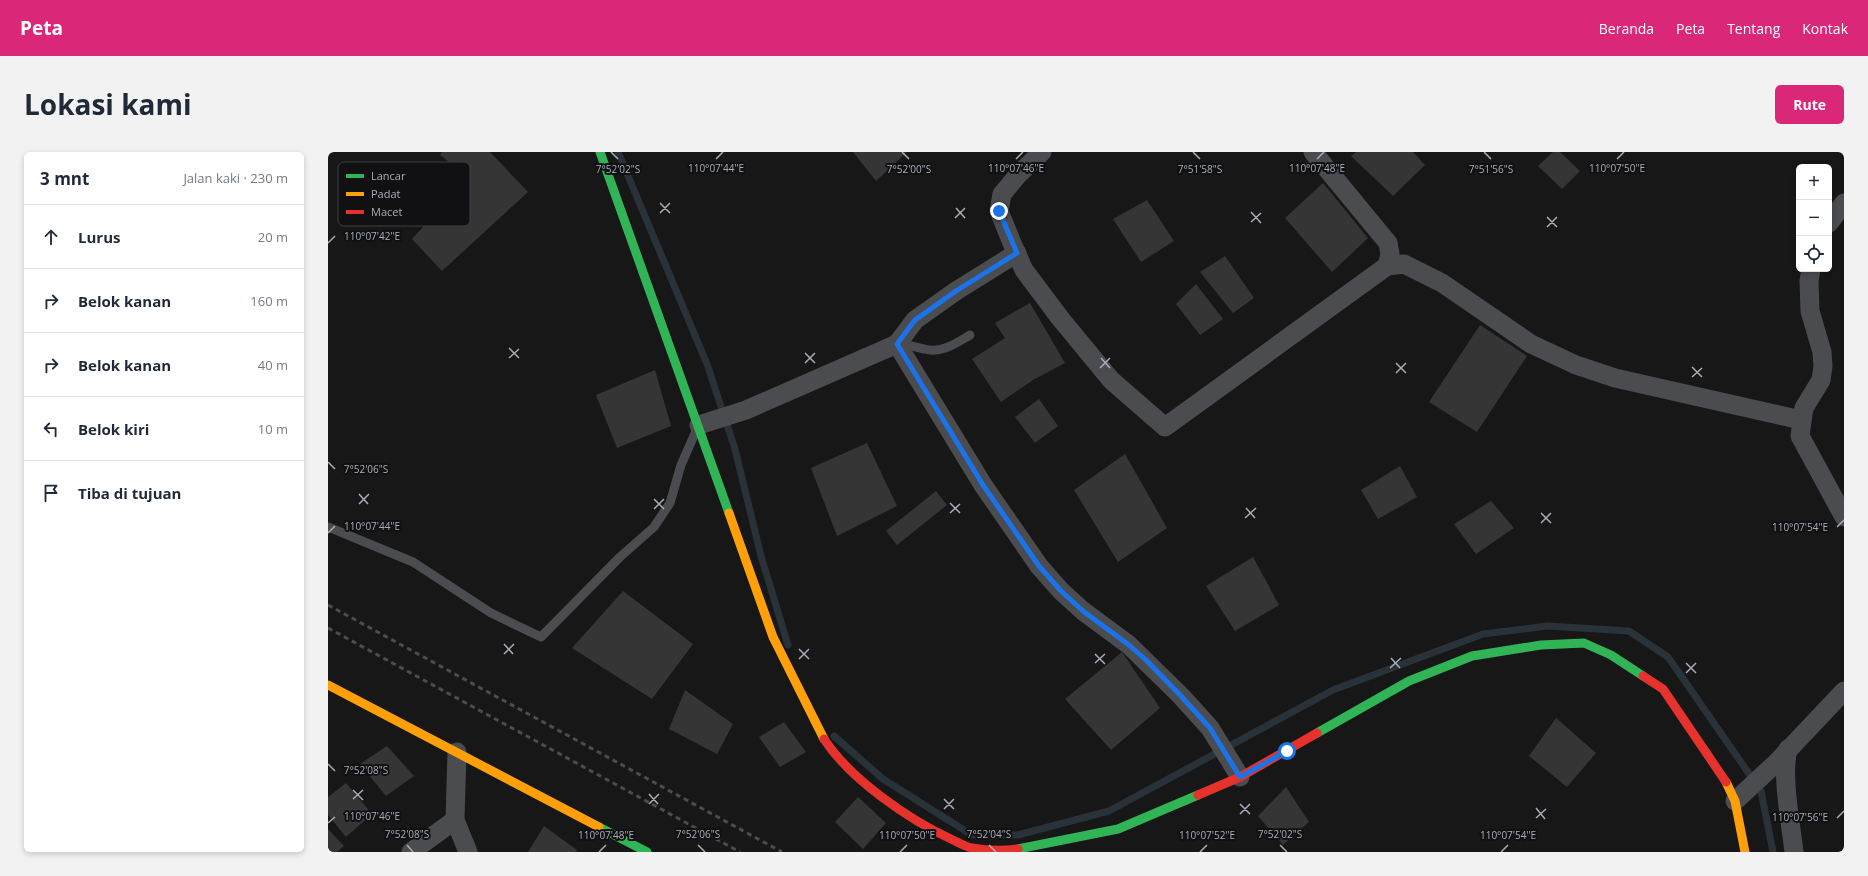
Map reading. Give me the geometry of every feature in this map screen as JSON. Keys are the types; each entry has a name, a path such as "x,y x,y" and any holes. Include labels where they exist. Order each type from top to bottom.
{"street":[{"path":"600,152 706,423 773,637 825,740 843,762 867,784 911,818 940,834 971,848 1001,851 1030,847 1118,829 1240,777 1409,681 1472,656 1540,646 1584,643 1611,655 1663,689 1725,780 1735,801 1745,852"},
{"path":"1042,152 1018,174 1002,194 999,211 1024,270 1111,380 1165,427 1387,266 1404,264 1442,283 1531,344 1576,365 1614,378 1801,420"},
{"path":"1313,152 1388,243 1390,254 1387,266"},
{"path":"1832,220 1844,203"},
{"path":"706,423 746,410 897,344 915,320 956,291 1017,253"},
{"path":"1810,272 1808,281 1810,312 1822,352 1823,366 1821,380 1804,408 1801,420 1800,436 1844,517"},
{"path":"897,344 983,485 1039,566 1061,591 1083,611 1129,645 1146,660 1210,728 1240,777"},
{"path":"328,685 647,852"},
{"path":"1735,801 1782,756 1844,691"},
{"path":"457,752 455,820 468,852"},
{"path":"1782,756 1786,763 1786,779 1794,852"},
{"path":"411,852 455,820"}],"lane":[{"path":"897,344 909,344 925,350 938,351 949,347 970,334"},
{"path":"328,527 413,562 491,614 541,637 620,557 654,528 670,503 681,465 706,423"}],"building":[{"path":"442,152 490,152 528,192 442,271 412,239 424,226 470,226 470,162 449,162 440,155"},
{"path":"853,152 907,152 876,181"},
{"path":"1356,152 1413,152 1425,165 1393,196 1351,156"},
{"path":"1553,152 1560,152 1580,171 1562,189 1538,166"},
{"path":"1323,183 1368,238 1332,272 1285,218"},
{"path":"1147,200 1174,241 1141,262 1113,219"},
{"path":"1225,256 1254,298 1233,313 1200,272"},
{"path":"1196,284 1223,319 1200,335 1176,304"},
{"path":"1030,303 1065,363 1033,380 1001,402 972,359 1005,338 995,323"},
{"path":"1480,325 1527,356 1477,432 1429,402"},
{"path":"655,370 671,426 617,448 596,395"},
{"path":"1039,399 1058,426 1035,443 1015,417"},
{"path":"867,443 897,506 837,536 811,468"},
{"path":"1125,454 1167,528 1118,562 1074,490"},
{"path":"1400,466 1417,497 1378,519 1361,490"},
{"path":"936,491 947,505 897,545 886,531"},
{"path":"1491,501 1514,528 1476,554 1454,524"},
{"path":"1253,557 1279,605 1235,631 1206,586"},
{"path":"623,591 693,644 652,699 572,648"},
{"path":"1122,652 1160,708 1111,750 1065,699"},
{"path":"685,690 733,724 717,754 669,729"},
{"path":"1556,718 1596,753 1567,787 1529,756"},
{"path":"784,722 806,752 780,767 759,737"},
{"path":"387,746 414,776 386,796 360,764"},
{"path":"346,783 372,814 346,837 328,815 328,797"},
{"path":"1286,787 1309,822 1283,845 1258,816"},
{"path":"858,797 886,823 863,849 835,822"},
{"path":"544,826 577,850 576,852 528,852"},
{"path":"328,829 344,846 337,852 328,852"}],"waterway":[{"path":"618,152 707,364 735,449 761,556 788,645"},
{"path":"834,736 883,779 972,835 1018,835 1109,811 1333,690 1483,634 1548,626 1629,631 1668,657 1761,791 1773,852"}],"railway":[{"path":"328,605 782,852"},
{"path":"328,628 740,852"}],"traffic: fast":[{"path":"600,152 729,513"},
{"path":"1317,733 1409,681 1472,656 1541,645 1584,643 1611,655 1643,676"},
{"path":"1018,849 1118,829 1198,795"},
{"path":"599,827 647,852"}],"traffic: slow":[{"path":"729,513 773,637 824,739"},
{"path":"328,685 599,827"},
{"path":"1726,782 1735,801 1745,852"}],"traffic: jam":[{"path":"1643,676 1663,689 1726,782"},
{"path":"1198,795 1240,777 1317,733"},
{"path":"824,739 835,754 865,783 900,810 936,832 962,845 984,850 1018,849"}],"route":[{"path":"999,211 1017,253 956,291 915,320 897,344 983,485 1039,566 1061,591 1083,611 1129,645 1181,696 1210,728 1240,777 1287,751"}]}
